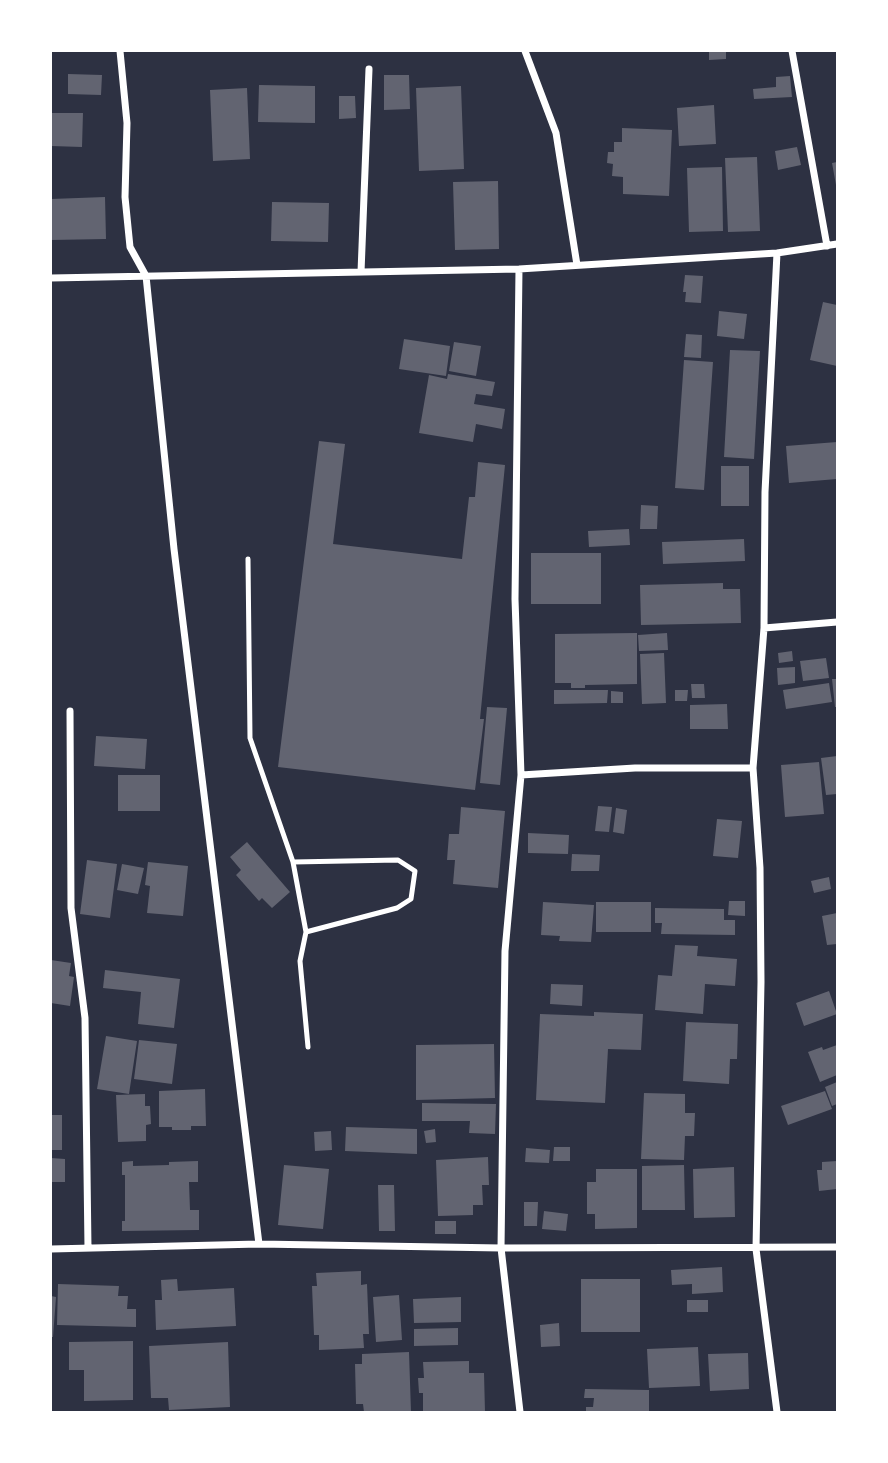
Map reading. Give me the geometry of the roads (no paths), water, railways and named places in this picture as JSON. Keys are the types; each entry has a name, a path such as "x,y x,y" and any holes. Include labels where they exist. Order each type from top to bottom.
{"street":[{"path":"120,51 127,123 125,197 130,247 146,276 174,549 259,1244"},
{"path":"525,51 556,132 577,265"},
{"path":"792,51 827,246"},
{"path":"360,272 369,69"},
{"path":"51,278 519,269 777,253 837,244"},
{"path":"777,253 765,492 764,628 753,768 760,868 761,970 756,1249 777,1412"},
{"path":"519,269 515,599 521,775 505,951 501,1248 520,1412"},
{"path":"764,628 837,622"},
{"path":"70,711 71,908 85,1018 88,1248"},
{"path":"521,775 635,768 753,768"},
{"path":"51,1250 259,1244 501,1248 837,1247"}],"lane":[{"path":"248,559 250,738 293,862 306,932 300,961 308,1047"},
{"path":"293,862 398,860 415,871 411,899 397,908 306,932"}]}
